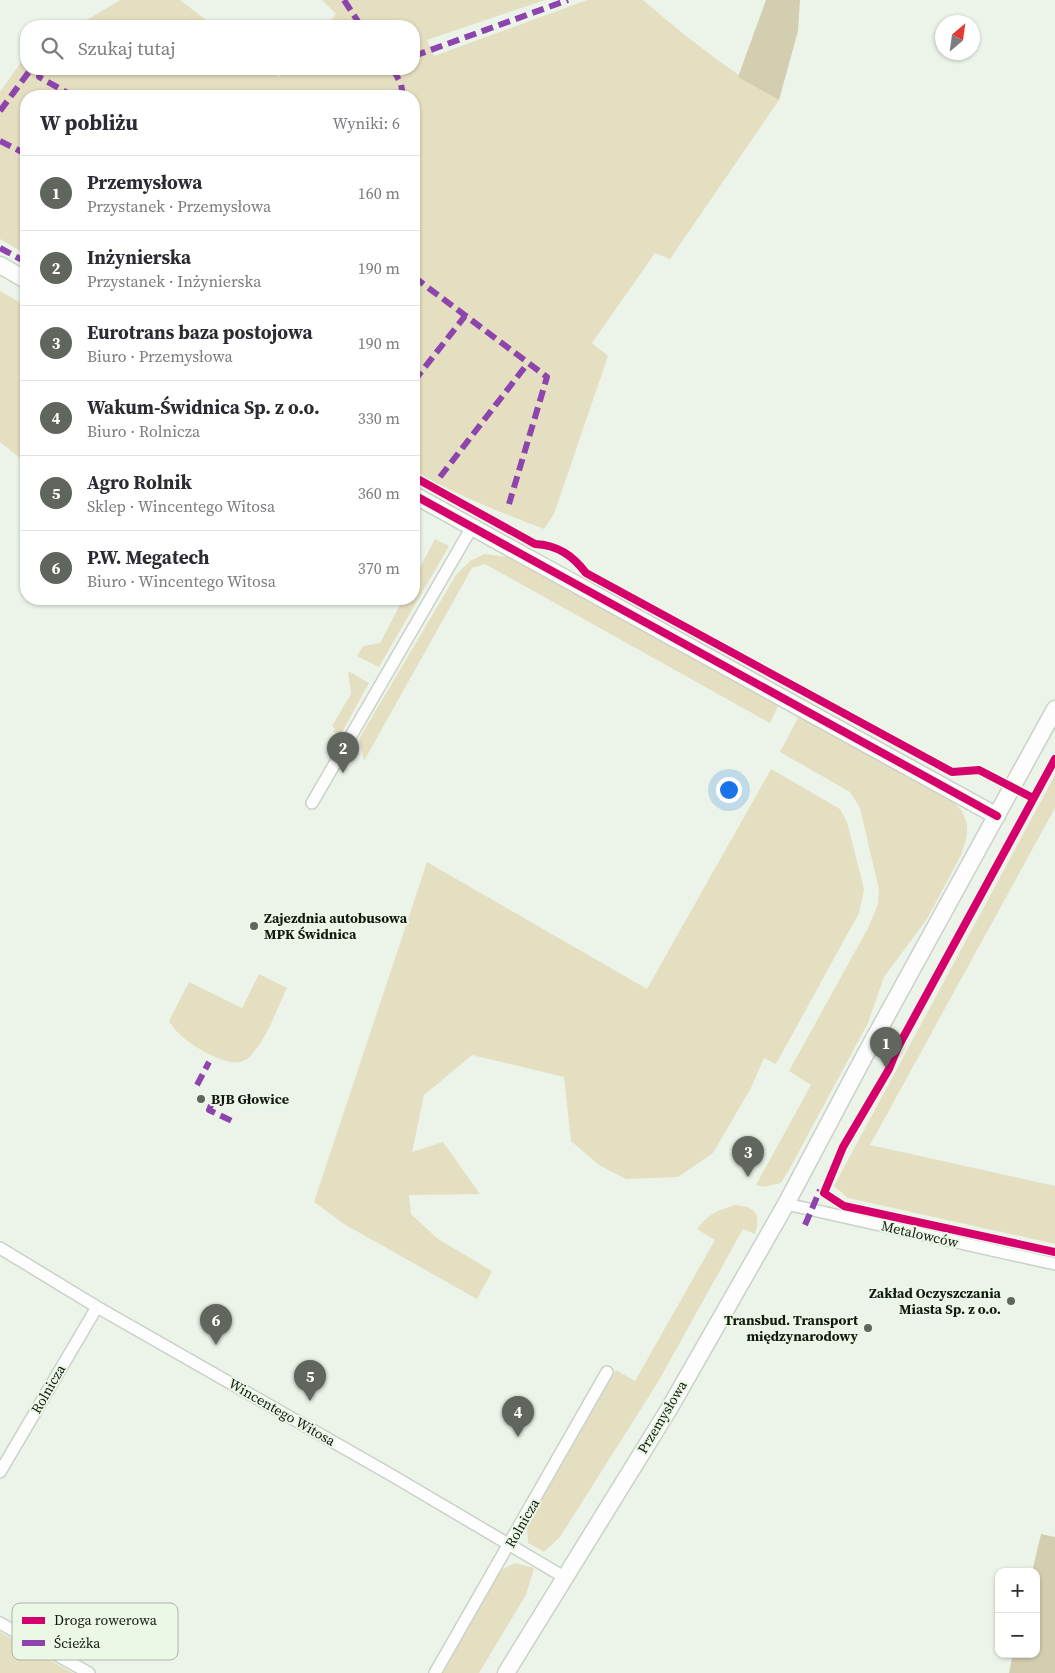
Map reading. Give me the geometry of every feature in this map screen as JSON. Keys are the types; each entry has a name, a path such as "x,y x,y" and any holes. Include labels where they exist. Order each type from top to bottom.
{"main road":[{"path":"0,265 20,277"},
{"path":"420,498 997,816"},
{"name":"Przemysłowa","path":"506,1673 669,1409 786,1204 865,1055 1055,709"}],"street":[{"path":"312,802 472,527"},
{"name":"Metalowców","path":"786,1204 1055,1264"},
{"name":"Wincentego Witosa","path":"0,1248 97,1307 393,1476 564,1577"},
{"name":"Rolnicza","path":"0,1472 97,1307"},
{"name":"Rolnicza","path":"435,1673 607,1372"},
{"path":"0,1623 12,1630"},
{"path":"66,1660 89,1673"}],"shaded area":[{"path":"120,0 180,0 206,20 87,20"},
{"path":"322,0 545,0 427,40 434,56 587,0 643,0 675,27 743,78 779,100 670,259 655,253 592,343 608,356 554,514 544,529 478,502 420,474 420,90 20,90 20,251 0,239 0,92 20,64 20,75 276,75 279,77 281,75 420,75 420,20 330,20 336,14"},
{"path":"766,0 800,0 798,31 779,100 738,77"},
{"path":"0,291 20,303 20,458 0,442"},
{"path":"435,539 449,546 420,596 420,568"},
{"path":"484,554 510,557 778,706 770,723 485,564 472,568 364,761 359,739 456,575 470,561"},
{"path":"400,605 415,605 379,667 357,656 363,646 380,643"},
{"path":"348,671 369,683 340,736 333,732 335,729 332,726 351,694"},
{"path":"799,716 949,797 962,811 967,824 967,836 961,855 927,919 884,977 868,1023 790,1168 781,1183 763,1187 756,1185 811,1085 789,1071 868,928 878,904 879,890 860,808 850,792 780,752"},
{"path":"771,769 840,809 847,822 864,889 859,913 776,1064 764,1058 751,1088 713,1153 678,1177 626,1179 599,1165 571,1141 564,1077 472,1055 424,1095 412,1152 443,1142 480,1194 409,1195 411,1214 438,1239 492,1271 477,1299 344,1224 314,1202 427,862 647,989"},
{"path":"1055,775 1055,808 870,1145 1055,1186 1055,1244 848,1198 834,1186"},
{"path":"259,974 287,988 261,1042 255,1051 240,1062 223,1060 196,1047 186,1040 169,1021 189,982 242,1008"},
{"path":"735,1205 748,1207 755,1212 757,1227 755,1234 743,1229 658,1382 560,1537 544,1552 528,1543 527,1526 616,1370 635,1381 715,1240 697,1229 713,1214"},
{"path":"1041,1534 1055,1537 1055,1673 1009,1673 1012,1658 1040,1658 1040,1568 1033,1568"},
{"path":"515,1563 534,1568 526,1595 479,1673 443,1673 501,1570"},
{"path":"0,1632 12,1639 12,1660 50,1660 73,1673 0,1673"}],"marked path":[{"path":"344,0 357,20"},
{"path":"420,54 568,0"},
{"path":"0,111 27,75"},
{"path":"39,75 39,77 62,90"},
{"path":"396,75 402,90"},
{"path":"0,141 20,151"},
{"path":"0,248 20,259"},
{"path":"420,282 547,377 509,504"},
{"path":"420,373 465,316"},
{"path":"440,477 528,363"},
{"path":"197,1085 209,1062"},
{"path":"211,1105 209,1110 234,1122"},
{"path":"805,1225 820,1190"}],"cycle path":[{"path":"420,480 535,544 558,549 576,561 586,573 952,772 979,770 1033,798"},
{"path":"420,498 997,816"},
{"path":"1055,759 898,1047 889,1069 843,1147 824,1193 844,1206 1055,1252"}],"place":[{"name":"Inżynierska","path":"343,773"},
{"name":"Zajezdnia autobusowa MPK Świdnica","path":"254,926"},
{"name":"Przemysłowa","path":"886,1068"},
{"name":"BJB Głowice","path":"201,1099"},
{"name":"Eurotrans baza postojowa","path":"748,1177"},
{"name":"Zakład Oczyszczania Miasta Sp. z o.o.","path":"1011,1301"},
{"name":"Transbud. Transport międzynarodowy","path":"868,1328"},
{"name":"P.W. Megatech","path":"216,1345"},
{"name":"Agro Rolnik","path":"310,1401"},
{"name":"Wakum-Świdnica Sp. z o.o.","path":"518,1437"}]}
